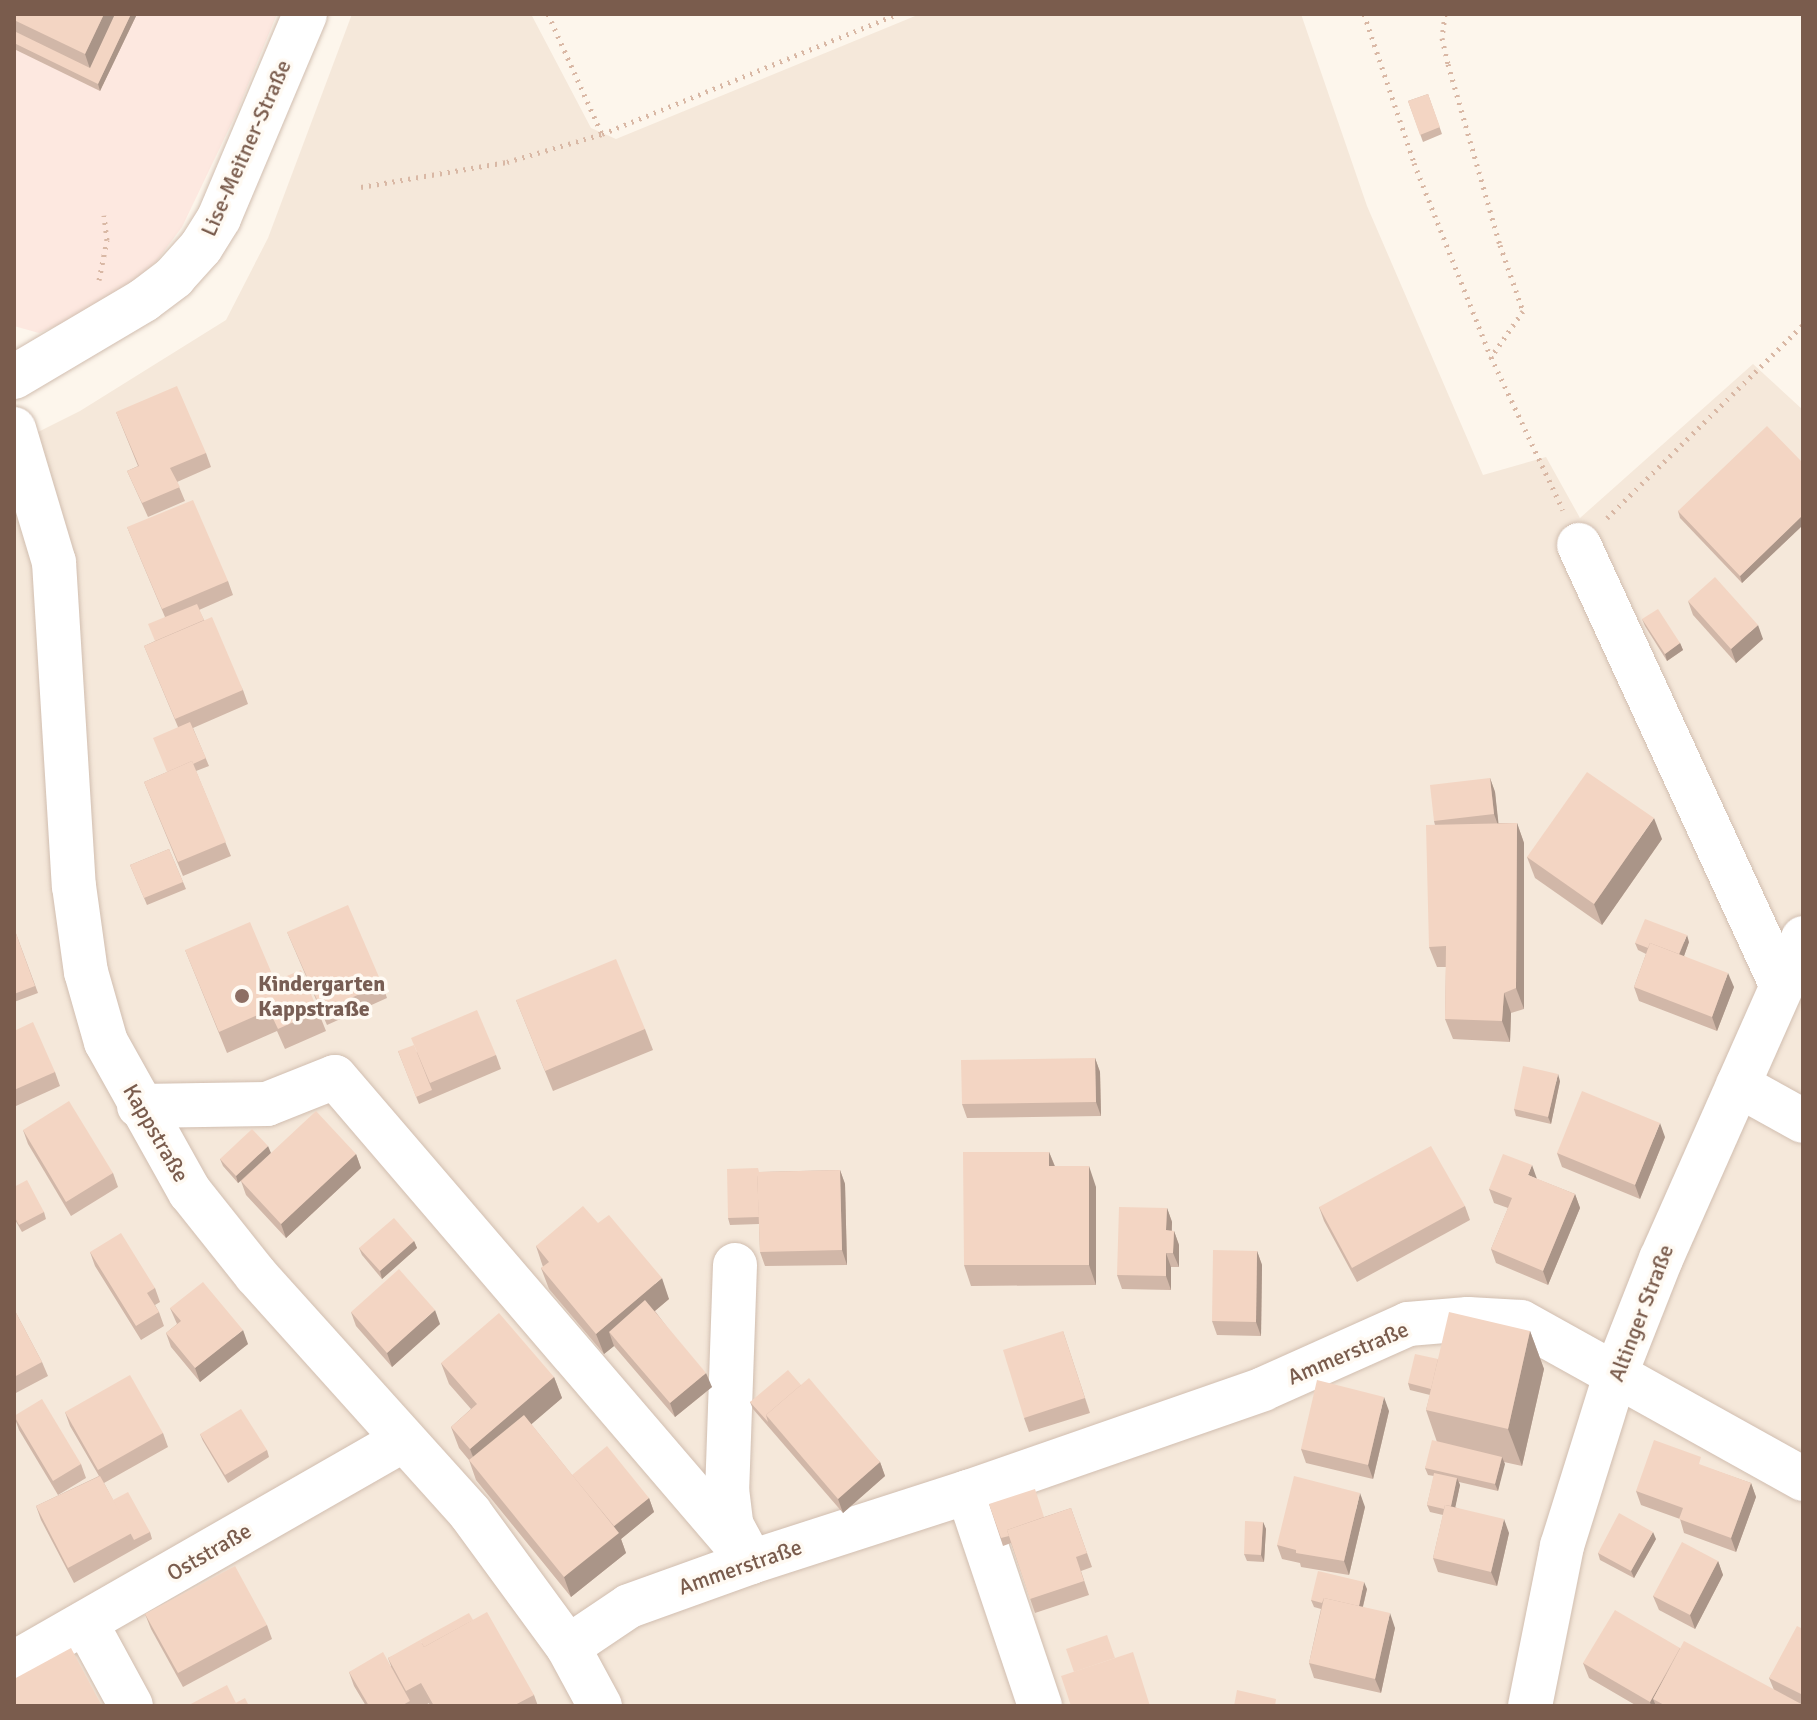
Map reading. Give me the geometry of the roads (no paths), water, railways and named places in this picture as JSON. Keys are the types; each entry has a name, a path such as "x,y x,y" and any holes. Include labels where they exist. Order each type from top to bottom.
{"street":[{"name":"Lise-Meitner-Straße","path":"14,377 101,328 174,277 213,227 305,14"},
{"name":"Kappstraße","path":"14,429 54,562 66,786 86,972 106,1042 139,1106 190,1192 256,1275 470,1513 568,1647 600,1706"},
{"path":"1579,545 1781,984"},
{"name":"Altinger Straße","path":"1530,1706 1562,1546 1616,1373 1661,1259 1803,938"},
{"path":"139,1106 267,1104 335,1077 751,1562"},
{"path":"1738,1085 1803,1121"},
{"path":"735,1265 727,1489 731,1524 751,1562"},
{"name":"Ammerstraße","path":"568,1647 629,1606 1263,1389 1408,1324 1468,1319 1521,1322 1803,1479"},
{"name":"Oststraße","path":"14,1663 403,1440"},
{"path":"968,1492 1040,1706"},
{"path":"86,1623 131,1706"}],"place":[{"name":"Kindergarten Kappstraße","path":"242,996"}]}
